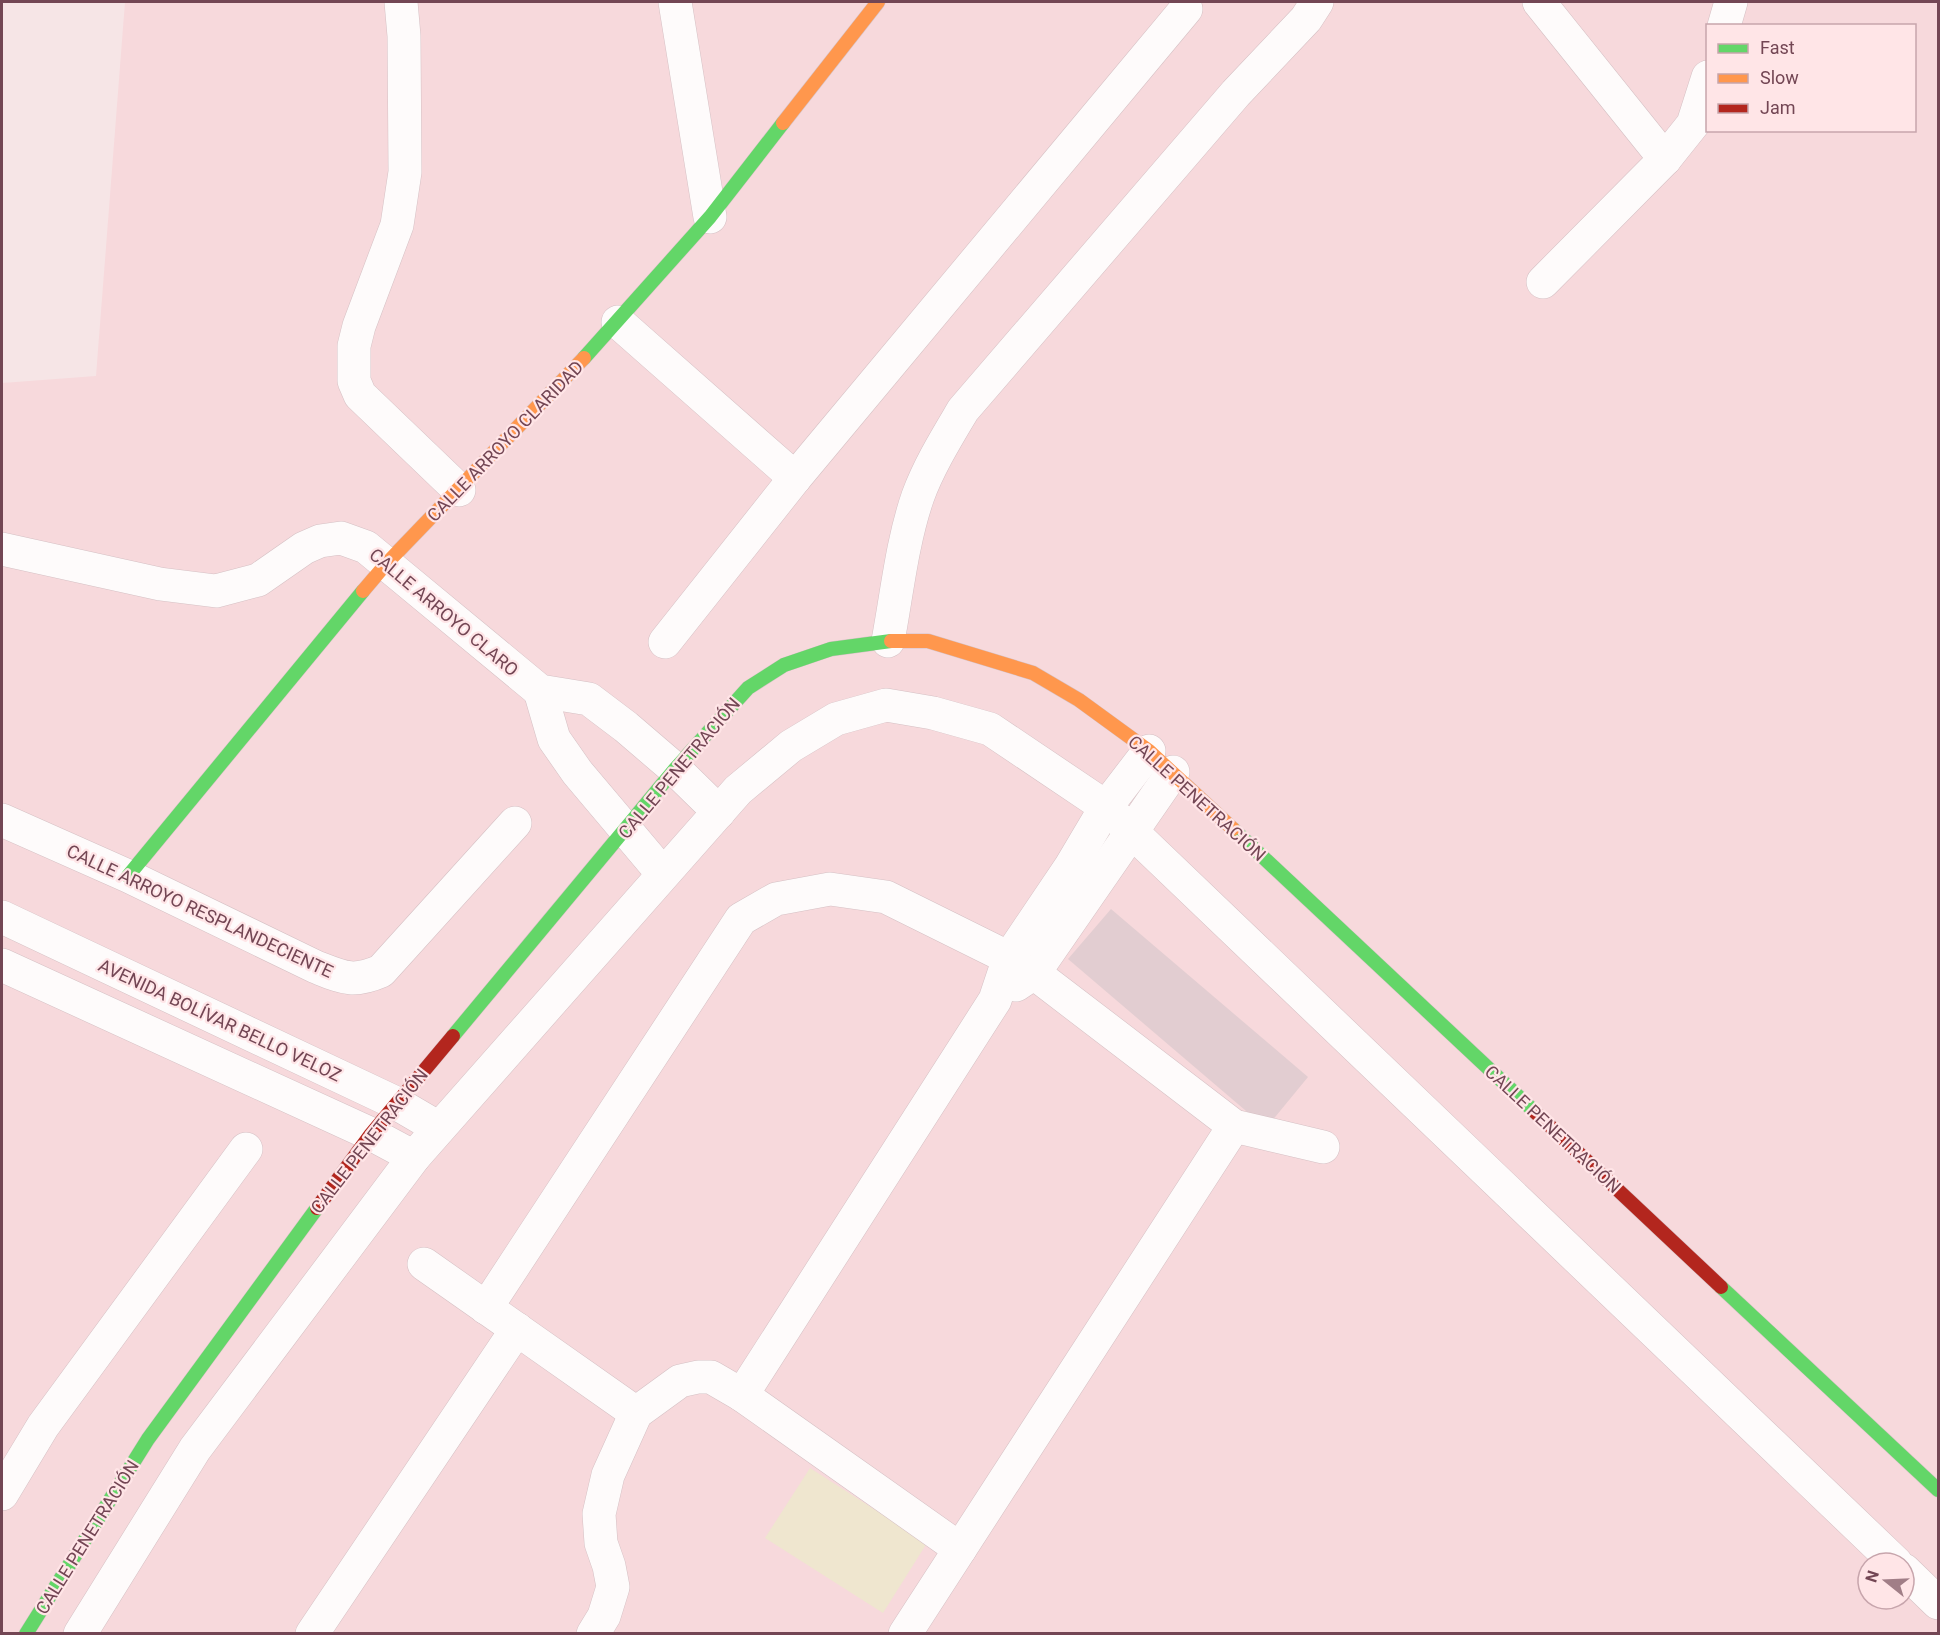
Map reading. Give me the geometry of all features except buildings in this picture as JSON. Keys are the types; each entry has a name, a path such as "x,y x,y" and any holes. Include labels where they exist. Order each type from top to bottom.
{"street":[{"path":"401,2 404,36 405,172 397,225 358,326 352,363 354,381 360,395 459,490"},
{"path":"675,2 710,217"},
{"name":"CALLE ARROYO CLARIDAD","path":"128,876 386,564 618,322 710,217 878,2"},
{"path":"888,641 906,542 918,496 940,449 963,410 1236,93 1306,19 1317,2"},
{"path":"1539,2 1665,159"},
{"path":"1725,24 1731,2"},
{"path":"665,642 795,478 1186,9"},
{"path":"1543,282 1665,159 1693,124 1706,80"},
{"path":"618,322 795,478"},
{"name":"CALLE ARROYO CLARO","path":"2,549 160,584 216,591 258,580 304,548 320,541 341,538 366,547 540,691"},
{"name":"CALLE PENETRACIÓN","path":"26,1634 148,1438 370,1134 675,769 748,688 784,666 831,649 888,641 928,641 1033,673 1079,700 1149,751 1938,1490"},
{"path":"663,874 577,772 554,739 540,691 589,699 675,769 719,812"},
{"path":"80,1634 195,1449 437,1127 738,790 791,746 836,719 886,705 990,729 1106,807 1883,1551"},
{"path":"1022,965 1071,866 1106,807 1149,751"},
{"path":"742,1395 995,1000 1131,830 1173,772"},
{"name":"CALLE ARROYO RESPLANDECIENTE","path":"2,820 128,876 316,968 360,980 381,971 515,823"},
{"path":"486,1308 741,919 776,899 830,889 886,897 1022,965 1234,1126 1323,1148"},
{"name":"AVENIDA BOLÍVAR BELLO VELOZ","path":"2,917 396,1103 437,1127"},
{"path":"2,965 370,1134 414,1157"},
{"path":"905,1634 1234,1126"},
{"path":"2,1494 43,1425 246,1149"},
{"path":"424,1264 636,1413"},
{"path":"312,1634 517,1329"},
{"path":"593,1634 604,1616 613,1587 601,1544 599,1514 608,1475 636,1413 680,1381 711,1377 742,1395 960,1549"},
{"path":"1916,1582 1938,1603"}],"shaded area":[{"path":"125,2 1938,2 1938,1633 2,1634 2,383 96,376"},
{"path":"810,1468 927,1543 883,1613 765,1538"}],"traffic: fast":[{"path":"584,358 710,217 783,123"},
{"path":"128,876 363,591"},
{"path":"453,1036 675,769 748,688 784,665 831,649 891,641"},
{"path":"1233,829 1535,1112"},
{"path":"26,1634 148,1439 317,1208"},
{"path":"1721,1287 1938,1490"}],"traffic: slow":[{"path":"783,123 878,2"},
{"path":"363,591 386,564 584,358"},
{"path":"891,641 928,641 1033,673 1079,700 1149,751 1233,829"}],"traffic: jam":[{"path":"317,1208 371,1134 453,1036"},
{"path":"1535,1112 1721,1287"}]}
